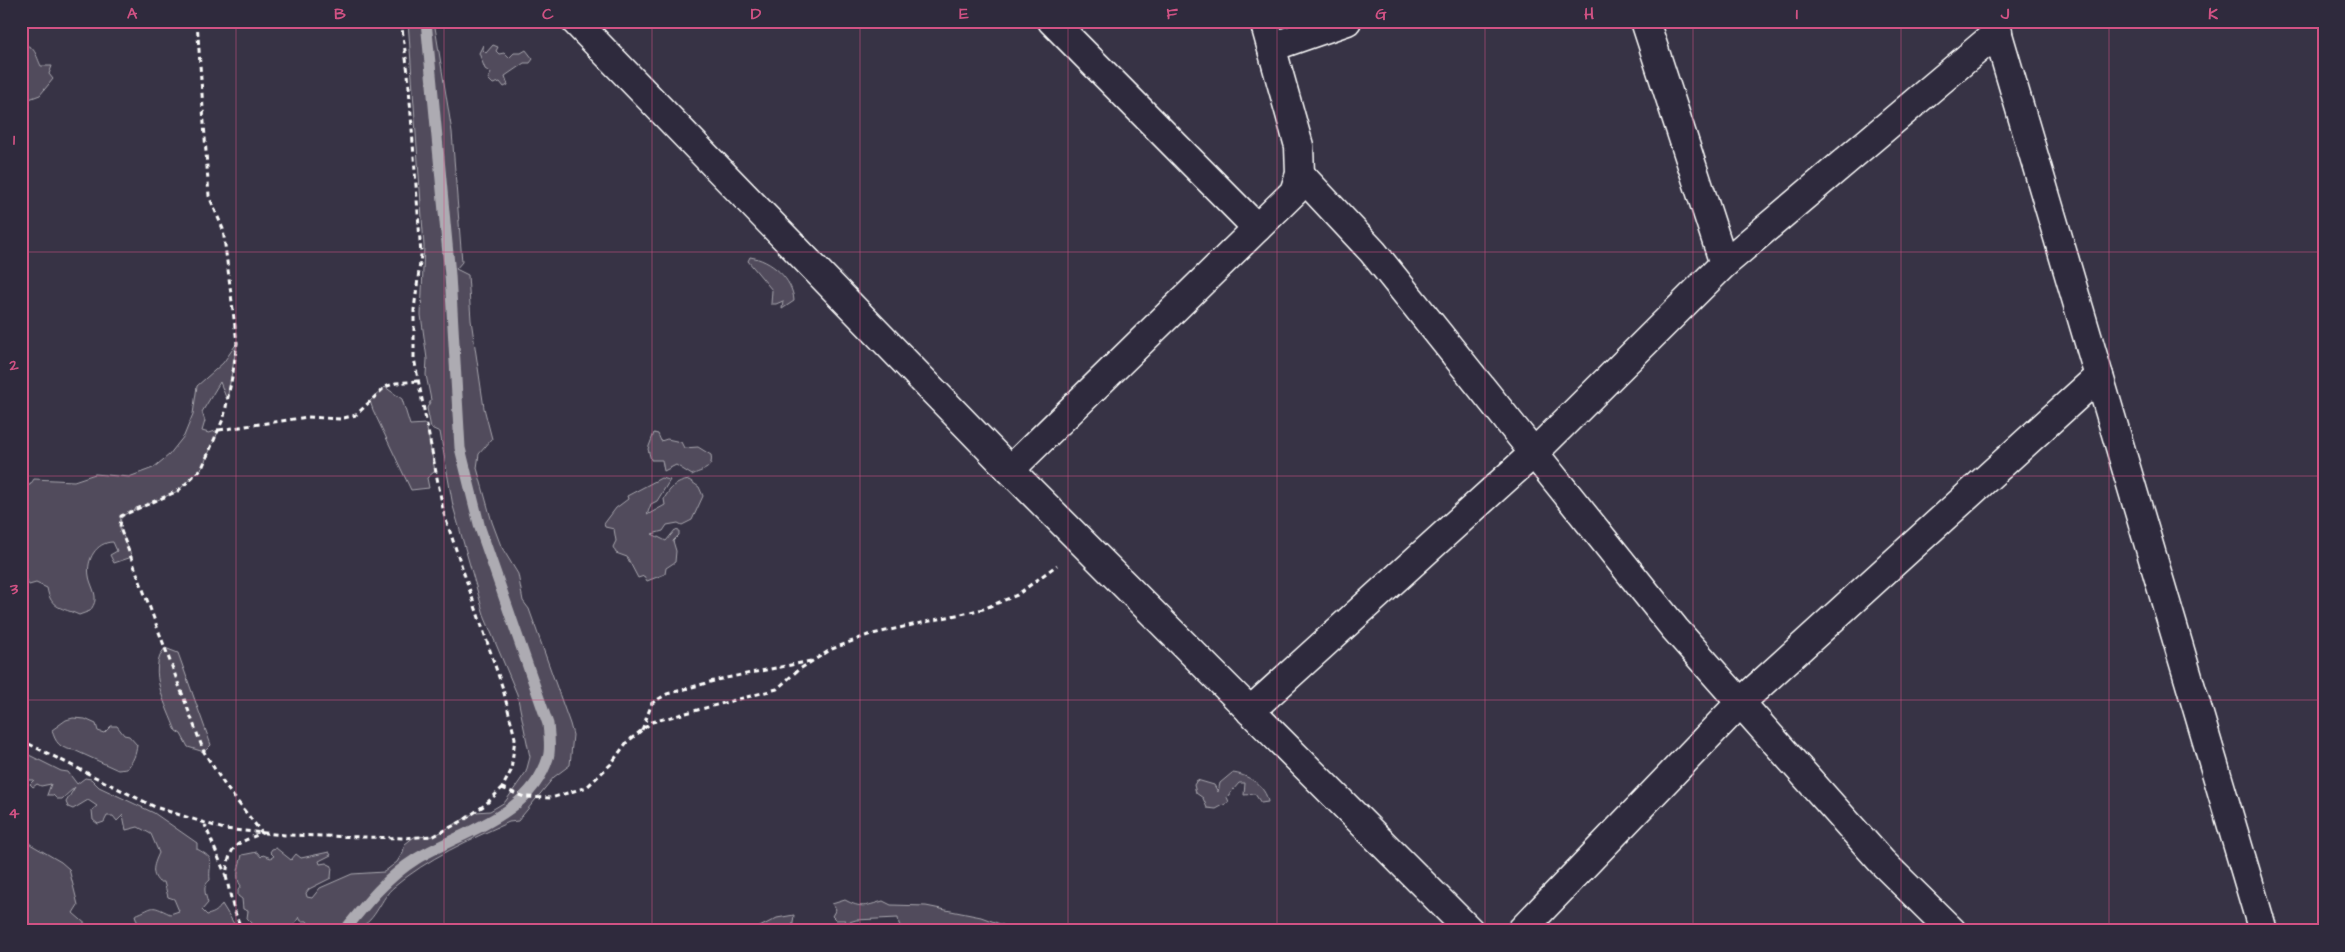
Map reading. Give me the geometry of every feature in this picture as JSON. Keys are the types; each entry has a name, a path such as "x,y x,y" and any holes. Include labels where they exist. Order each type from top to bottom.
{"street":[{"path":"575,21 1010,470 1470,931"},
{"path":"1052,21 1257,228"},
{"path":"1010,470 1294,192 1300,174 1299,146 1264,21"},
{"path":"1272,47 1347,21"},
{"path":"1645,21 1724,264"},
{"path":"1250,711 1535,452 1724,264 1996,27 2263,931"},
{"path":"1300,174 1374,252 1675,630 1882,862 1952,931"},
{"path":"1521,931 1740,703 2099,376"}],"path":[{"path":"197,21 209,196 223,229 237,343 224,417 202,468 178,491 121,516 120,528 204,752 226,787 262,833"},
{"path":"21,740 155,807 224,829 262,833 403,838 434,836 476,812 502,788 511,771 515,738 503,690 444,514 414,358 414,310 421,255 408,73 401,21"},
{"path":"218,430 308,417 340,419 356,415 385,387 396,383 418,381"},
{"path":"502,788 524,798 551,798 587,787 611,764 626,742 652,722 777,688 798,670 832,649 868,634 983,609 1017,595 1059,562 1086,546"},
{"path":"642,730 652,703 667,694 721,679 815,660"},
{"path":"205,824 226,876 232,907 242,931"},
{"path":"226,876 228,854 238,844 262,833"}],"shaded area":[{"path":"408,21 434,21 452,132 462,262 456,269 468,275 471,320 484,408 492,439 479,454 477,468 492,522 501,546 518,574 523,601 529,609 570,724 573,735 570,765 554,777 518,821 509,822 449,850 421,867 389,891 374,915 365,924 359,927 349,919 339,931 314,931 307,921 301,921 299,917 290,931 260,931 247,918 248,911 243,909 242,899 238,896 238,890 241,886 238,875 242,855 257,852 261,857 263,855 271,858 274,856 270,852 276,848 291,860 296,854 301,858 329,852 331,855 319,861 320,864 326,863 332,866 331,878 309,889 306,893 307,897 312,898 320,888 352,874 384,872 397,862 405,844 414,837 434,836 476,812 490,811 505,802 526,772 530,757 517,694 485,618 453,506 440,432 431,428 427,408 431,400 426,375 427,359 421,315 424,246"},
{"path":"21,45 29,46 32,49 41,66 52,66 49,74 53,79 40,95 21,102"},
{"path":"483,45 483,50 486,53 493,45 498,47 496,51 499,54 504,53 509,58 514,53 521,53 526,50 533,59 530,63 524,63 505,76 508,85 504,87 500,82 493,84 488,79 491,73 485,69 479,53"},
{"path":"750,257 773,266 785,278 790,285 794,301 782,309 783,301 771,304 772,290 748,261"},
{"path":"237,343 227,400 220,382 202,412 205,421 202,431 209,433 219,430 202,468 178,491 121,516 120,528 132,557 114,563 110,555 117,551 113,542 102,545 97,549 91,558 88,570 95,594 94,604 90,611 79,615 58,607 51,600 47,588 36,583 29,585 24,577 21,578 21,485 30,485 34,479 74,481 95,474 129,477 153,468 169,455 184,436 193,414 197,386 223,363"},
{"path":"385,387 402,399 410,425 426,424 435,471 427,478 429,488 411,490 373,410 370,401"},
{"path":"654,433 658,434 661,441 667,439 681,442 684,448 698,447 711,455 711,464 706,469 692,475 676,465 664,471 662,460 651,460 648,449"},
{"path":"661,478 670,480 657,501 651,504 647,515 665,505 664,499 666,495 680,482 689,480 699,487 703,496 692,520 682,525 678,523 667,525 663,531 652,534 666,541 675,530 679,531 679,535 673,541 676,551 675,562 666,568 665,574 647,581 644,576 638,578 627,557 616,553 613,547 616,541 614,529 605,527 604,524 616,508 628,499 627,496"},
{"path":"165,648 178,653 211,745 204,752 188,747 181,734 176,731 164,700 160,689 157,667"},
{"path":"73,718 85,719 96,724 98,731 104,733 111,726 117,726 124,735 129,736 137,745 134,758 127,769 118,770 59,744 52,730 66,720"},
{"path":"21,751 61,771 68,772 77,784 85,778 91,779 99,787 154,813 197,843 197,849 208,856 211,861 210,880 207,882 205,890 208,903 202,910 207,915 216,911 222,904 236,927 234,931 169,931 156,926 138,924 135,915 152,908 170,914 179,911 174,899 168,897 164,882 159,882 154,875 154,865 159,853 151,834 138,827 126,830 123,815 117,821 113,816 107,816 104,822 98,824 93,820 92,810 97,806 88,800 73,809 68,807 66,802 75,787 62,799 57,799 53,795 47,795 51,784 41,786 37,784 33,787 30,784 34,780 26,780 21,773"},
{"path":"1232,773 1249,778 1260,786 1268,802 1261,803 1255,794 1244,795 1245,783 1239,783 1227,797 1229,802 1216,809 1207,808 1203,798 1196,793 1194,785 1197,780 1214,785 1218,792 1220,783"},
{"path":"21,831 30,844 61,862 69,869 78,905 73,913 88,926 100,925 100,928 90,931 21,931"},
{"path":"845,900 860,906 883,901 891,905 926,906 981,917 1019,931 995,931 978,926 950,930 934,927 930,931 922,928 915,931 909,927 903,929 899,924 898,918 856,920 846,923 845,920 836,920 832,916 836,909 832,904"},
{"path":"794,915 792,931 752,931 777,918"}],"waterway":[{"path":"344,931 377,892 405,866 434,849 493,820 511,808 539,778 548,758 550,741 548,724 480,528 460,448 450,275 426,21"}]}
